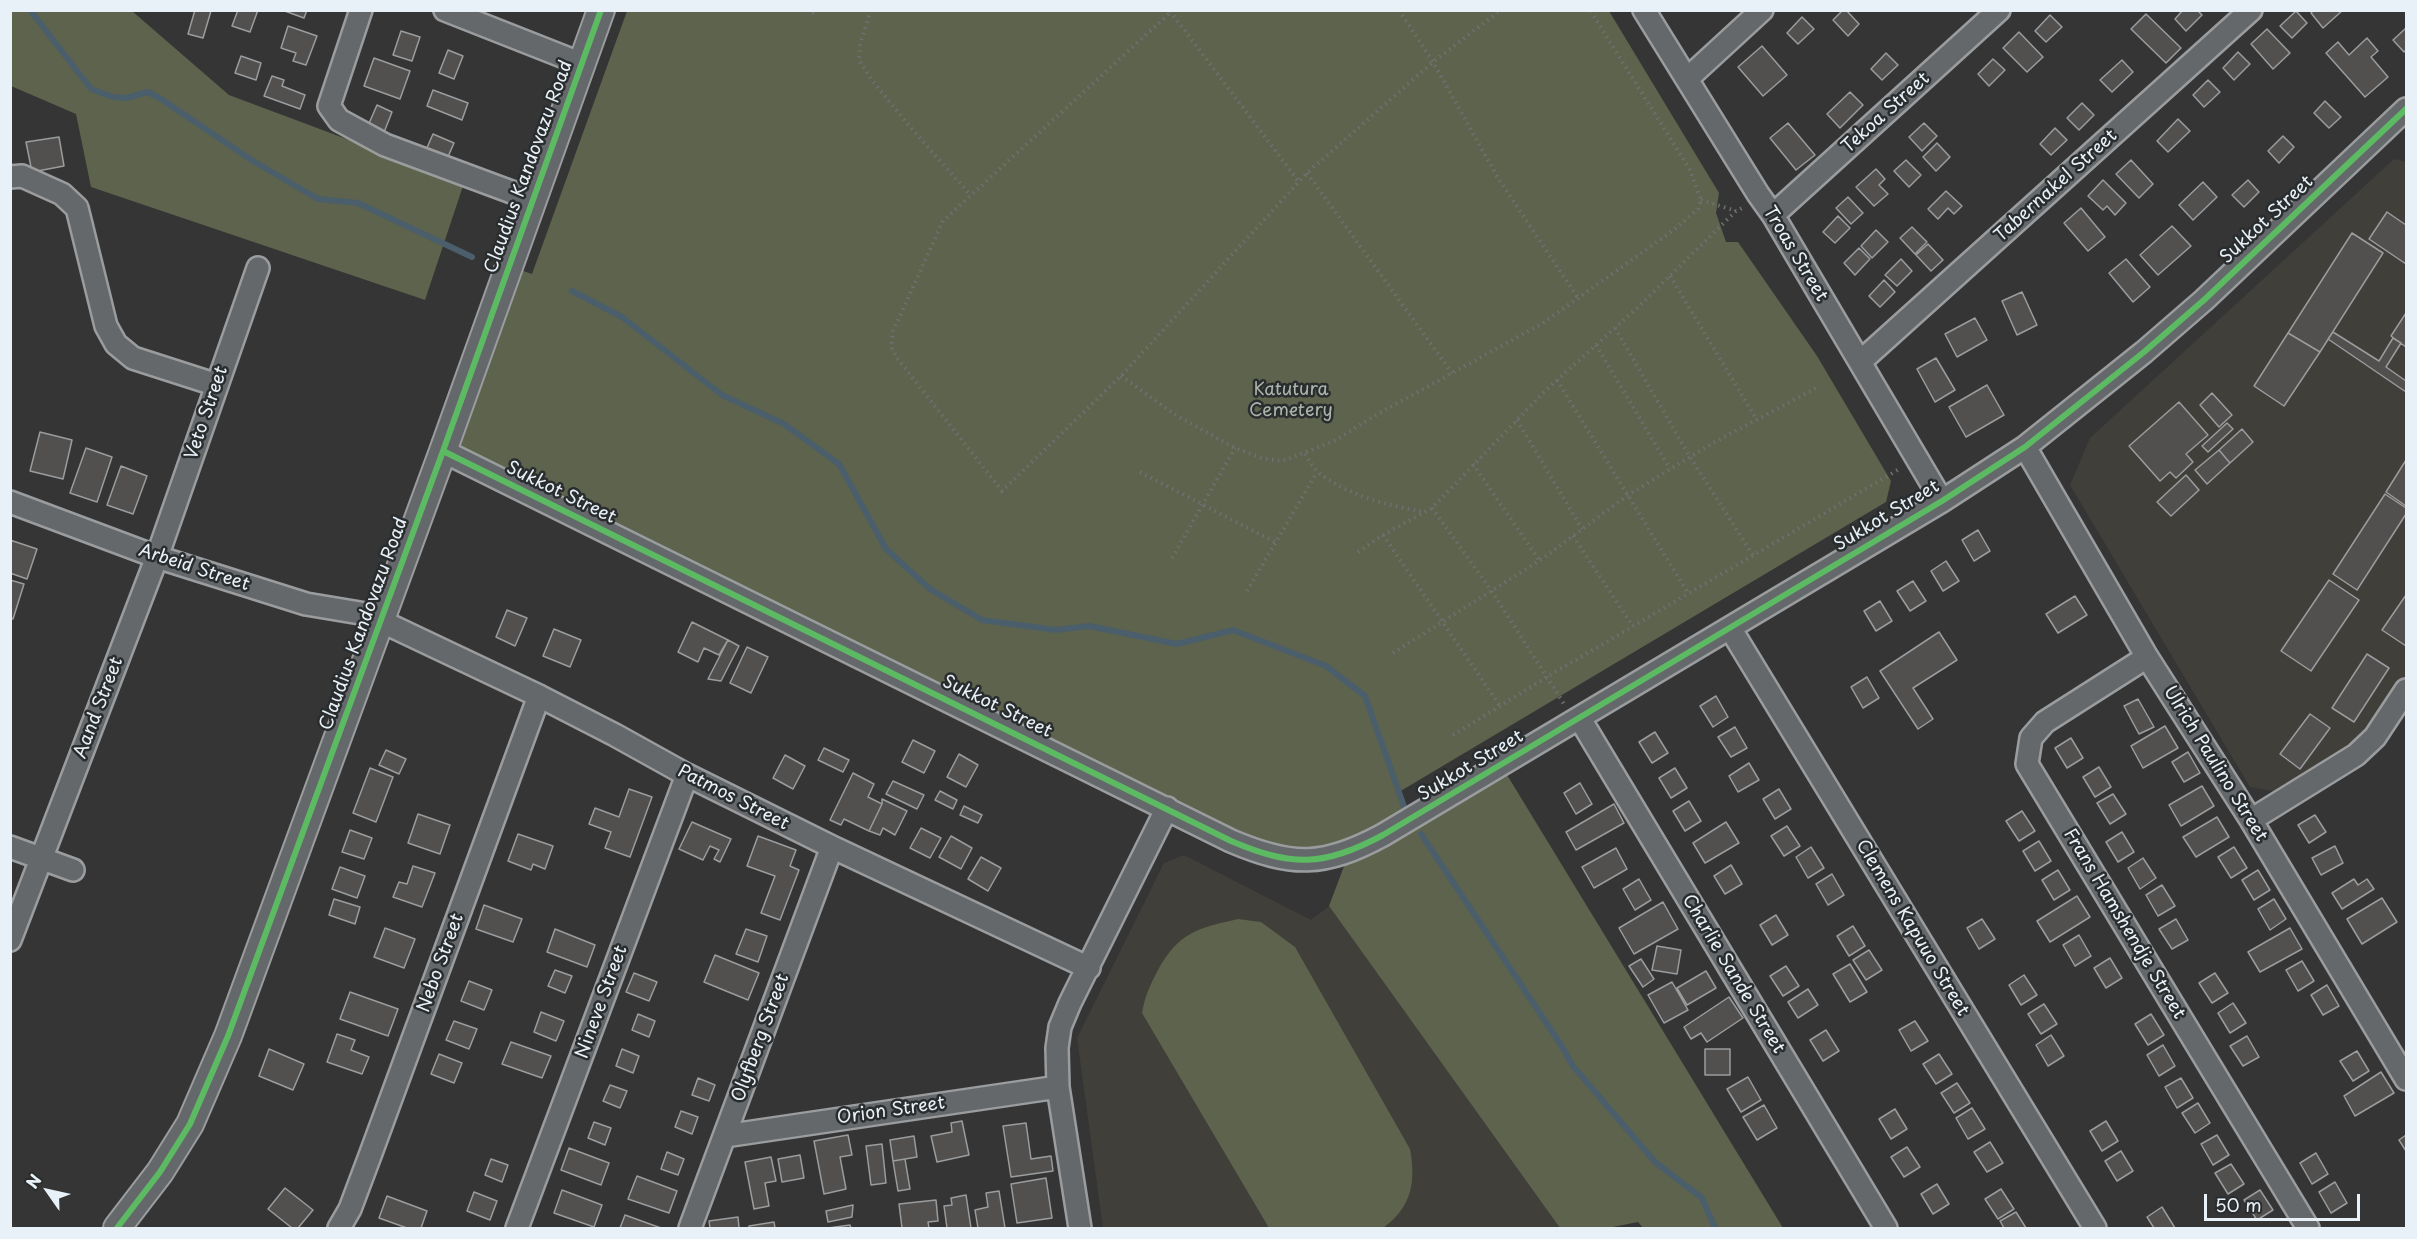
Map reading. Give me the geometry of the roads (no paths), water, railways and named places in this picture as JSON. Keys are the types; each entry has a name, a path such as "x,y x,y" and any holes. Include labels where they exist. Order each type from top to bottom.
{"street":[{"path":"361,10 329,106 339,120 386,145 533,200"},
{"path":"445,10 582,64"},
{"name":"Claudius Kandovazu Road","path":"117,1228 160,1172 190,1124 209,1082 270,927 602,10"},
{"name":"Troas Street","path":"1644,10 1773,215 1942,501"},
{"path":"1687,79 1762,10"},
{"name":"Tekoa Street","path":"1773,215 1999,10"},
{"name":"Tabernakel Street","path":"1860,362 2251,10"},
{"name":"Sukkot Street","path":"443,451 1259,853 1284,860 1316,861 1364,846 1942,501 2025,447 2144,352 2204,300 2404,114"},
{"path":"10,177 22,176 62,194 77,208 106,326 116,344 133,358 217,384"},
{"name":"Veto Street","path":"157,557 258,268"},
{"name":"Ulrich Paulino Street","path":"2025,447 2147,657 2251,820 2406,1079"},
{"name":"Arbeid Street","path":"10,502 157,557 306,604 347,609 381,620"},
{"name":"Aand Street","path":"10,940 157,557"},
{"name":"Patmos Street","path":"381,620 539,696 687,775 832,847 1089,968"},
{"name":"Clemens Kapuuo Street","path":"1730,628 2095,1228"},
{"name":"Frans Hamshendje Street","path":"2147,657 2045,722 2031,738 2027,764 2308,1228"},
{"path":"2251,820 2356,755 2375,737 2406,690"},
{"name":"Nebo Street","path":"339,1228 350,1209 539,696"},
{"name":"Charlie Sande Street","path":"1578,720 1886,1228"},
{"name":"Nineve Street","path":"517,1228 687,775"},
{"path":"1080,1228 1058,1087 1057,1048 1060,1027 1167,808"},
{"path":"10,846 73,870"},
{"name":"Olyfberg Street","path":"690,1228 832,847"},
{"name":"Orion Street","path":"725,1136 1058,1087"}],"waterway":[{"path":"30,10 91,89 113,97 126,98 148,92 253,161 318,199 358,203 472,257"},
{"path":"572,291 622,317 722,395 784,424 839,464 886,549 930,589 982,620 1056,630 1089,626 1177,644 1233,630 1326,666 1365,696 1407,815"},
{"path":"1421,834 1573,1066 1655,1162 1702,1198 1715,1228"}],"park label":[{"name":"Katutura Cemetery","path":"1291,400"}]}
